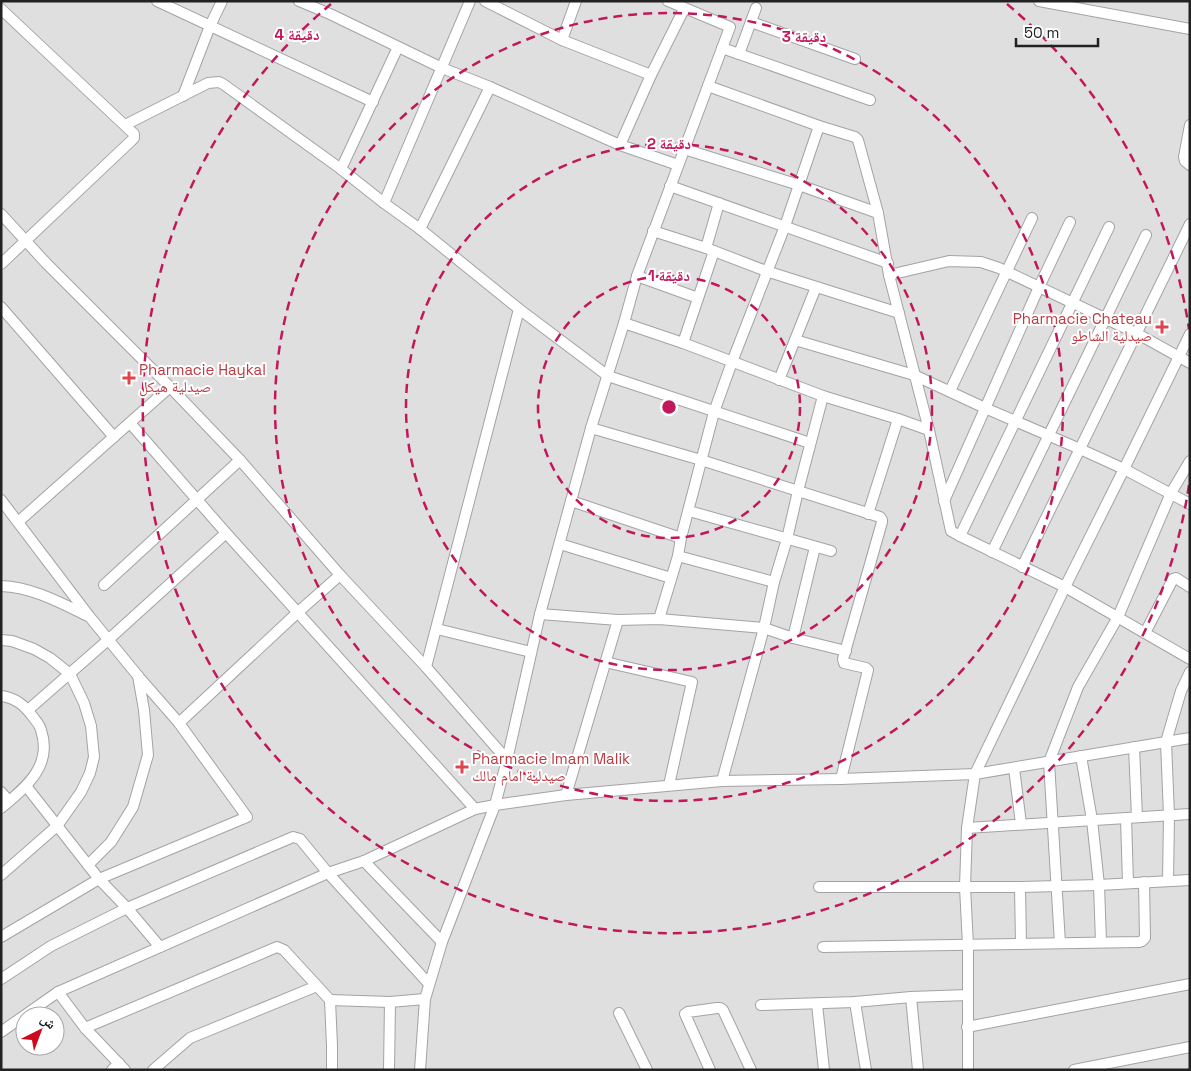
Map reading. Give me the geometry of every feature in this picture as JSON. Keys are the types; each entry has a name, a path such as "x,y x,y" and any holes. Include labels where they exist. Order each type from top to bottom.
{"street":[{"path":"157,1 373,102"},
{"path":"183,96 210,26 222,1"},
{"path":"299,1 442,68 490,87 620,145 678,166"},
{"path":"384,203 470,1"},
{"path":"485,1 562,40 651,75"},
{"path":"562,40 576,1"},
{"path":"420,1070 425,999 442,942 495,805 540,614 591,428 637,276 730,26 668,1"},
{"path":"1039,1 1190,29"},
{"path":"620,145 651,75 684,8"},
{"path":"739,54 756,8"},
{"path":"1,9 134,134 134,138 1,264"},
{"path":"750,22 855,59"},
{"path":"341,169 398,47"},
{"path":"722,48 870,100"},
{"path":"125,124 208,84 219,82 341,169 420,229 519,309 608,376 810,444"},
{"path":"708,86 855,137 858,140 878,213 889,275 951,531 1065,587 1190,659"},
{"path":"420,229 490,87"},
{"path":"1190,125 1184,157 1190,164"},
{"path":"659,619 678,556 714,412 766,271 785,226 819,126"},
{"path":"684,148 878,213"},
{"path":"670,186 888,263"},
{"path":"683,343 698,298 720,203"},
{"path":"1,214 26,242 240,460 340,575 426,667 507,760"},
{"path":"950,392 1032,218"},
{"path":"944,501 1070,222"},
{"path":"1022,567 1190,224"},
{"path":"960,536 1109,227"},
{"path":"653,231 710,249 766,271 899,313"},
{"path":"992,552 1146,235"},
{"path":"889,275 949,261 981,262 1105,318 1190,363"},
{"path":"637,276 698,298"},
{"path":"779,380 816,286"},
{"path":"1,308 114,437"},
{"path":"426,667 519,309"},
{"path":"624,323 683,343 823,396 928,430"},
{"path":"968,1070 968,945 965,887 967,828 975,774 1065,587 1180,358 1190,334"},
{"path":"795,340 914,375 1124,469 1190,504"},
{"path":"18,522 170,387"},
{"path":"722,781 764,628 774,582 787,539 823,396"},
{"path":"868,514 898,419"},
{"path":"130,423 226,533 475,809"},
{"path":"591,428 701,460 880,517 882,522 843,659 844,663 868,670 842,779"},
{"path":"104,585 240,460"},
{"path":"1060,943 1050,762 1078,687 1118,617 1170,493 1190,461"},
{"path":"1,500 5,514 18,522 88,616 179,723 247,817 99,879 1,937"},
{"path":"571,501 681,538"},
{"path":"689,510 831,551"},
{"path":"28,710 226,533"},
{"path":"560,544 670,578"},
{"path":"793,638 815,547"},
{"path":"678,556 774,582"},
{"path":"179,723 297,612 340,575"},
{"path":"1145,633 1173,579 1176,578 1190,587"},
{"path":"1,586 38,594 88,616"},
{"path":"540,614 618,620 659,619 764,628 793,638 846,651"},
{"path":"566,795 618,620"},
{"path":"437,628 531,652"},
{"path":"1,640 12,641 34,649 50,658 70,674 84,703 91,726 94,757 90,773 81,792 57,826 1,875"},
{"path":"605,662 692,682 669,785"},
{"path":"1168,881 1169,815 1166,742 1190,672"},
{"path":"88,865 111,842 133,807 148,755 144,710 138,676"},
{"path":"1,696 12,698 28,710 41,729 45,751 38,770 26,786 5,804 1,792"},
{"path":"2,1030 58,992 328,873 364,861 475,809 566,795 722,781 975,774 1190,738"},
{"path":"1134,747 1137,817"},
{"path":"1081,756 1092,820 1101,942"},
{"path":"1014,768 1021,824"},
{"path":"26,786 99,879 160,947"},
{"path":"967,828 1190,814"},
{"path":"1126,818 1128,883"},
{"path":"1,978 51,946 127,908 293,837 300,839 328,873 430,984"},
{"path":"364,861 442,942"},
{"path":"819,888 1020,887 1190,880"},
{"path":"823,947 1142,942 1145,938 1144,882"},
{"path":"1020,887 1021,944"},
{"path":"85,1028 277,947 281,947 330,1000 332,1070"},
{"path":"967,1028 1190,984"},
{"path":"153,1070 190,1038 318,986"},
{"path":"58,992 85,1028 119,1067"},
{"path":"761,1005 817,1004 968,995"},
{"path":"911,997 918,1070"},
{"path":"330,1000 390,1002 425,999"},
{"path":"389,1070 390,1002"},
{"path":"855,1002 866,1070"},
{"path":"817,1004 824,1070"},
{"path":"710,1070 685,1014 688,1012 716,1008 723,1010 751,1070"},
{"path":"620,1013 647,1070"},
{"path":"1074,1070 1190,1047"}],"shaded area":[{"path":"1,1 1190,1 1190,1070 1,1070"}],"place":[{"name":"Pharmacie Chateau صيدلية الشاطو","path":"1162,327"},
{"name":"Pharmacie Haykal صيدلية هيكل","path":"129,378"},
{"name":"Pharmacie Imam Malik صيدلية امام مالك","path":"462,767"}]}
